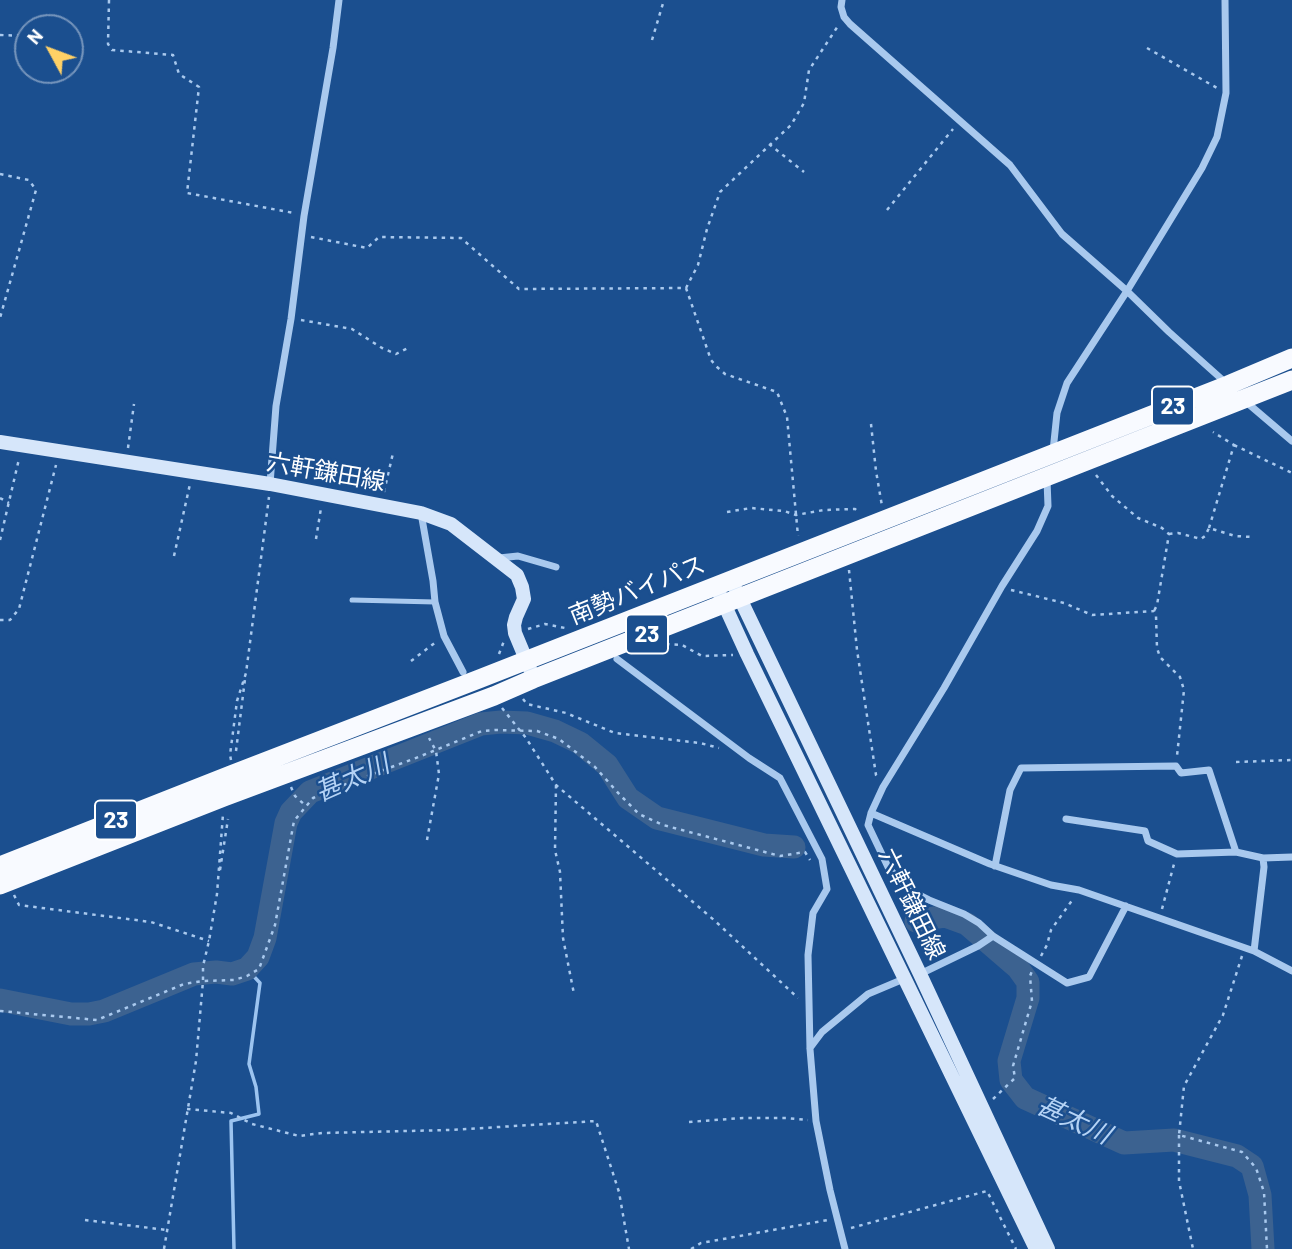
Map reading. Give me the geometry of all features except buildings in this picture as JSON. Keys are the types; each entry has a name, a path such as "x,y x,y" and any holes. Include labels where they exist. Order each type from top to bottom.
{"highway":[{"name":"南勢バイパス","path":"7,890 223,797 495,696 530,670 723,582 1292,358"},
{"name":"南勢バイパス","path":"0,866 233,774 732,601 1292,380"}],"main road":[{"name":"六軒鎌田線","path":"0,442 270,484 421,513 451,524 517,575 523,587 524,599 514,625 530,670"},
{"name":"六軒鎌田線","path":"723,582 905,979 1036,1249"},
{"name":"六軒鎌田線","path":"732,601 920,974 1048,1249"}],"street":[{"path":"270,484 276,406 339,0"},
{"path":"842,0 844,17 850,24 1010,165 1062,234 1292,442"},
{"path":"1126,906 1089,978 1067,983 992,936 979,923 964,914 907,889 888,867 868,825 883,787 1037,531 1048,506 1046,476 1053,453 1057,413 1067,383 1202,168 1217,137 1226,93 1225,0"},
{"path":"421,513 435,602 444,636 463,672"},
{"path":"495,559 518,556 555,567"},
{"path":"617,659 749,758 780,778 822,859 827,889 813,913 808,955 810,1049 816,1121 845,1249"},
{"path":"995,866 1010,790 1021,768 1177,766 1181,773 1209,770 1236,852"},
{"path":"871,813 995,866 1051,885 1079,890 1254,951 1292,971"},
{"path":"1066,819 1145,831 1148,841 1177,854 1236,852 1263,858 1292,857"},
{"path":"1254,951 1265,867 1263,858"},
{"path":"810,1049 822,1032 868,994 920,974 978,946 992,936"}],"lane":[{"path":"352,600 435,602"}],"path":[{"path":"109,0 108,44 111,50 173,55 179,74 199,87 187,193 304,216"},
{"path":"652,40 664,0"},
{"path":"799,541 787,417 776,391 726,373 717,367 711,360 687,288 698,265 720,192 791,125 804,103 810,70 844,17"},
{"path":"1147,48 1226,93"},
{"path":"887,211 960,121"},
{"path":"769,144 804,172"},
{"path":"0,174 29,180 36,190 0,318"},
{"path":"301,237 316,237 367,248 379,237 461,238 519,289 687,288"},
{"path":"291,318 352,329 396,354 408,348"},
{"path":"126,462 134,404"},
{"path":"871,424 882,507"},
{"path":"1213,432 1292,473"},
{"path":"1092,470 1112,496 1138,517 1169,534 1178,533 1200,538 1205,536 1209,528 1234,445"},
{"path":"0,540 22,446"},
{"path":"0,620 10,620 19,609 60,451"},
{"path":"381,505 393,453"},
{"path":"174,556 190,480 186,471"},
{"path":"236,751 270,484"},
{"path":"316,539 324,494"},
{"path":"0,498 9,502"},
{"path":"727,512 751,508 784,511 796,515 824,510 855,509 861,514"},
{"path":"1209,528 1235,536 1252,537"},
{"path":"1169,534 1154,611 1160,657 1180,677 1184,690 1177,766"},
{"path":"848,566 857,650 876,775 883,787"},
{"path":"1002,586 1064,603 1092,615 1154,611"},
{"path":"411,661 444,636"},
{"path":"233,774 230,755 233,728 237,701 246,673"},
{"path":"521,697 527,704 566,713 615,733 700,743 726,749"},
{"path":"500,705 556,785 713,920 802,1002 808,1004"},
{"path":"0,1011 97,1020 184,984 203,980 234,980 247,976 259,969 275,925 294,821 305,806 313,798 341,786 482,731 537,731 559,739 595,766 639,814 663,825 780,856 805,852 812,863"},
{"path":"427,734 435,750 439,774 427,840"},
{"path":"1236,762 1292,760"},
{"path":"556,785 555,850 560,872 563,938 573,993"},
{"path":"291,787 295,796 305,806"},
{"path":"216,894 223,812"},
{"path":"164,1249 196,1061 203,966 228,819"},
{"path":"1159,918 1177,854"},
{"path":"7,890 19,905 150,922 209,941"},
{"path":"993,1099 1015,1078 1014,1059 1032,1001 1030,976 1047,945 1051,930 1079,890"},
{"path":"1193,1249 1179,1181 1179,1136 1184,1086 1223,1015 1244,948"},
{"path":"187,1109 231,1113 252,1124 299,1136 596,1121 620,1192 629,1249"},
{"path":"689,1122 743,1118 816,1121"},
{"path":"1179,1136 1242,1152 1256,1168 1264,1192 1267,1249"},
{"path":"841,1231 987,1191 1016,1249"},
{"path":"691,1249 701,1243 838,1218"},
{"path":"85,1220 167,1230"}],"waterway":[{"name":"甚太川","path":"0,1000 71,1014 89,1014 104,1011 194,974 232,974 247,969 258,957 265,938 286,823 291,812 310,792 481,724 527,723 555,731 580,743 607,765 628,798 657,818 764,845 794,847"},
{"name":"甚太川","path":"916,921 945,916 967,924 1018,968 1028,982 1028,998 1009,1061 1011,1080 1025,1098 1124,1143 1174,1140 1237,1156 1252,1166 1260,1195 1263,1249"},
{"path":"234,1249 231,1121 259,1114 256,1087 249,1064 260,983 247,969"}]}
